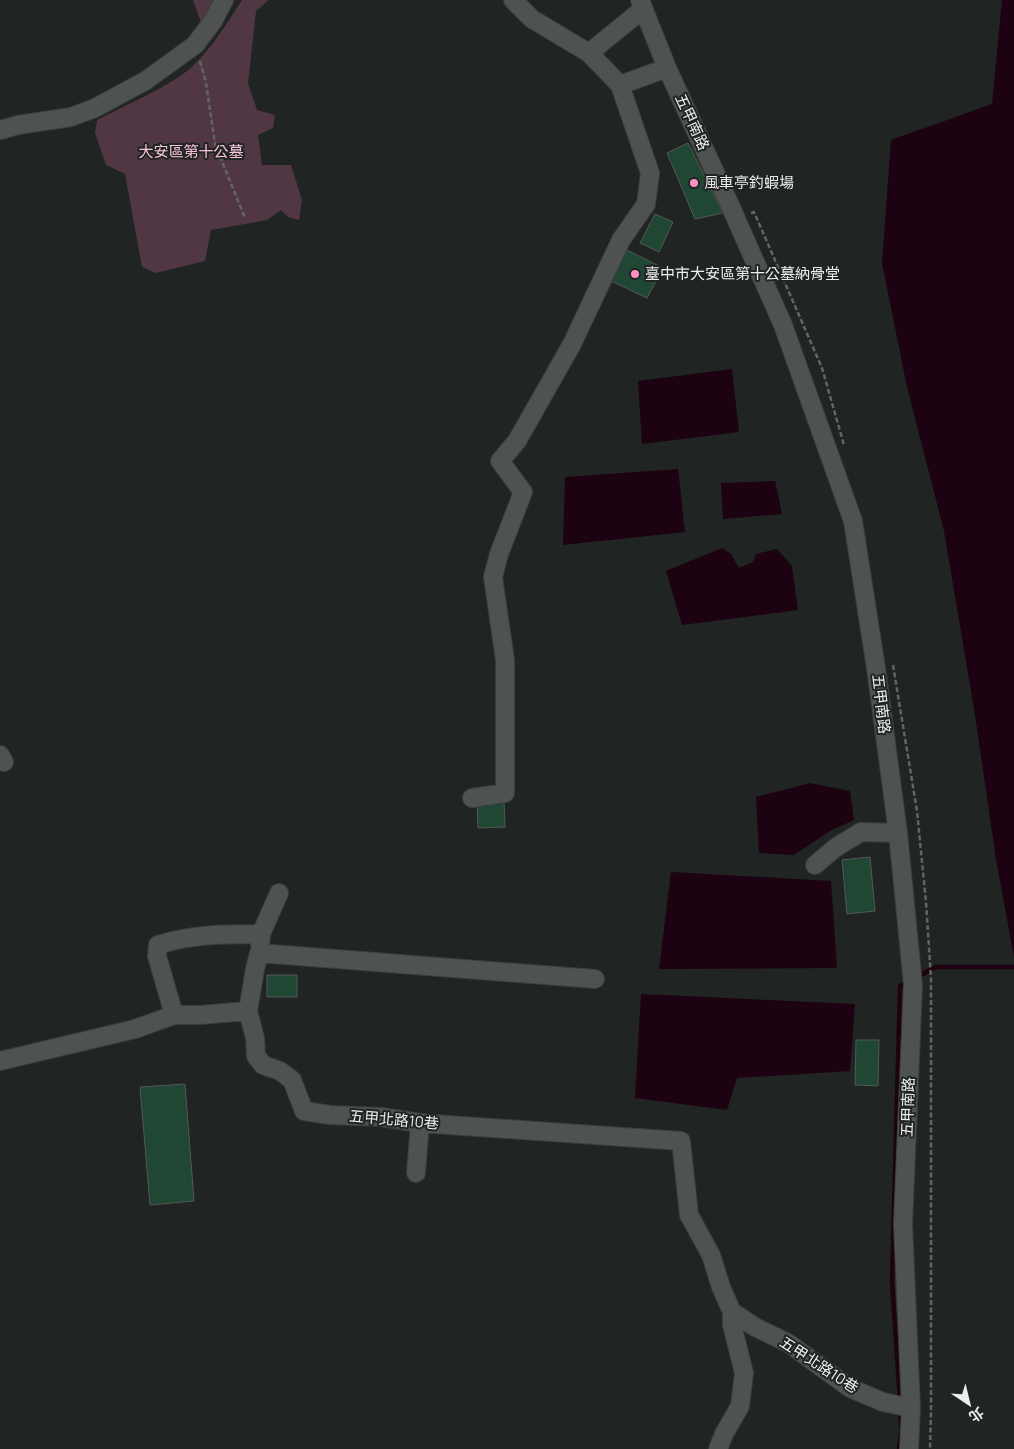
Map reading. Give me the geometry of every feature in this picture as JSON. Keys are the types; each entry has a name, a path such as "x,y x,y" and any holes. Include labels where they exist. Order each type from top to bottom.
{"street":[{"path":"0,130 18,125 71,117 94,108 145,81 196,45 213,21 224,0"},
{"path":"472,798 504,793 505,660 493,577 499,554 523,492 500,461 517,441 572,344 621,240 646,204 650,173 620,85 588,53 532,20 512,0"},
{"path":"588,53 642,5"},
{"name":"五甲南路","path":"642,5 667,68 783,325 852,522 876,668 898,833 913,985 903,1224 911,1408 909,1449"},
{"path":"620,85 667,68"},
{"path":"815,865 835,848 861,832 898,833"},
{"path":"0,1060 135,1029 174,1015 248,1011 261,934 279,893"},
{"path":"174,1015 157,956 158,945 184,938 227,934 261,934"},
{"path":"259,953 595,979"},
{"name":"五甲北路10巷","path":"248,1011 255,1038 256,1056 263,1065 280,1071 292,1080 304,1111 330,1115 381,1117 420,1123 681,1141 690,1215 711,1255 721,1287 732,1312 732,1325 744,1373 740,1406 718,1449"},
{"path":"416,1174 420,1123"},
{"name":"五甲北路10巷","path":"732,1312 755,1327 788,1343 850,1388 883,1402 911,1408"}],"path":[{"path":"196,45 206,84 215,144 245,218"},
{"path":"930,963 930,1449"}],"green space":[{"path":"193,0 218,0 203,28"},
{"name":"大安區第十公墓","path":"242,0 269,0 256,11 248,83 257,110 275,115 273,128 258,135 262,165 291,165 302,200 299,220 288,217 281,210 267,220 211,230 205,261 156,273 142,267 125,174 106,165 95,133 97,120 161,88 185,73 220,34"}],"shaded area":[{"path":"1002,0 1014,0 1014,957 996,859 975,715 944,531 907,387 882,263 891,140 992,104"},
{"path":"732,369 739,432 642,444 638,381"},
{"path":"678,469 685,532 563,545 565,477"},
{"path":"775,481 782,514 723,519 721,483"},
{"path":"722,548 731,554 739,568 753,562 756,554 777,549 792,566 798,610 682,625 666,571"},
{"path":"810,783 850,791 854,820 830,831 794,855 759,853 756,797"},
{"path":"671,872 831,881 837,968 659,969"},
{"path":"641,994 855,1004 850,1071 737,1078 727,1110 635,1098"}],"building":[{"name":"風車亭釣蝦場","path":"688,143 723,213 695,219 667,153"},
{"path":"655,214 673,222 659,252 640,243"},
{"name":"臺中市大安區第十公墓納骨堂","path":"621,247 663,268 647,298 607,279"},
{"path":"504,801 505,827 478,828 477,802"},
{"path":"870,857 875,911 847,914 842,860"},
{"path":"267,975 297,975 297,997 267,997"},
{"path":"856,1040 879,1040 878,1086 855,1085"},
{"path":"185,1084 194,1201 150,1205 140,1087"}],"waterway":[{"path":"916,978 935,967 1014,967"},
{"path":"900,1400 892,1282 900,986 909,981"},
{"path":"899,1449 902,1429 900,1411"}],"place":[{"name":"風車亭釣蝦場","path":"694,183"},
{"name":"臺中市大安區第十公墓納骨堂","path":"635,274"}]}
